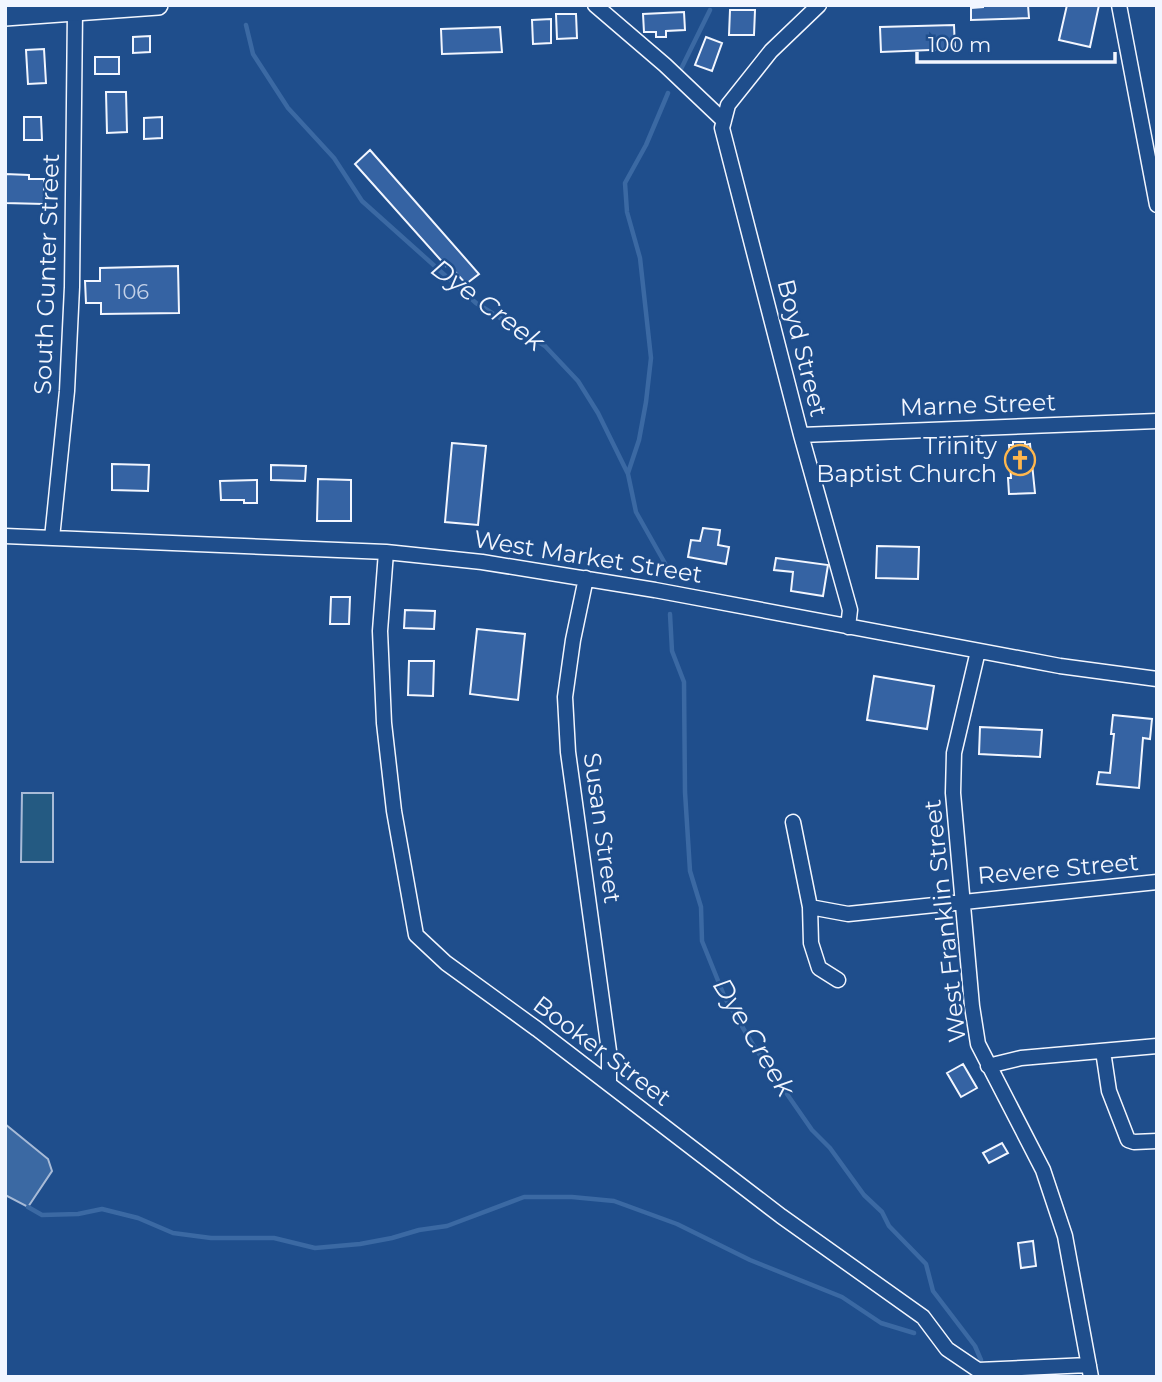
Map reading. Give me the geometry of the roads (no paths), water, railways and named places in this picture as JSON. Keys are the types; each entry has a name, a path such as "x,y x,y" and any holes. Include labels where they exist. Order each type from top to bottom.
{"main road":[{"path":"5,16 158,5"}],"street":[{"path":"596,5 724,121 728,105 771,51 819,5"},
{"path":"1119,5 1157,205"},
{"name":"South Gunter Street","path":"52,538 67,391 72,287 75,11"},
{"name":"Boyd Street","path":"724,121 722,128 800,435 850,610 848,627"},
{"name":"Marne Street","path":"800,435 1157,421"},
{"name":"West Market Street","path":"5,536 386,552 482,562 586,578 1060,666 1157,679"},
{"name":"Booker Street","path":"386,552 380,631 384,723 394,811 415,935 446,963 781,1216 922,1317 947,1349 978,1370 1090,1371"},
{"name":"Susan Street","path":"586,578 565,697 568,752 609,1051 609,1084"},
{"name":"West Franklin Street","path":"978,651 954,753 953,793 972,1006 978,1044 1043,1170 1065,1236 1090,1371"},
{"path":"793,822 810,906 811,943 819,968 838,980"},
{"name":"Revere Street","path":"810,906 848,914 1157,882"},
{"path":"988,1066 1021,1058 1157,1046"},
{"path":"1102,1051 1110,1091 1128,1140 1157,1141"}],"waterway":[{"path":"680,71 710,10"},
{"name":"Dye Creek","path":"246,25 253,54 288,108 334,158 362,201 476,303 545,346 578,381 598,413 628,474 636,512 671,574"},
{"path":"628,473 639,440 651,358 640,258 627,212 625,183 646,145 668,93"},
{"name":"Dye Creek","path":"670,614 672,651 684,682 685,792 690,871 701,907 702,941 725,998 755,1048 812,1130 830,1148 864,1195 882,1212 889,1226 926,1264 933,1291 975,1346 981,1360"},
{"path":"28,1207 42,1215 78,1214 102,1209 138,1218 173,1233 211,1238 274,1238 315,1248 360,1244 447,1226 524,1197 572,1197 614,1201 677,1224 750,1260 842,1297 881,1323 914,1333"}],"place":[{"name":"Trinity Baptist Church","path":"1020,460"}]}
